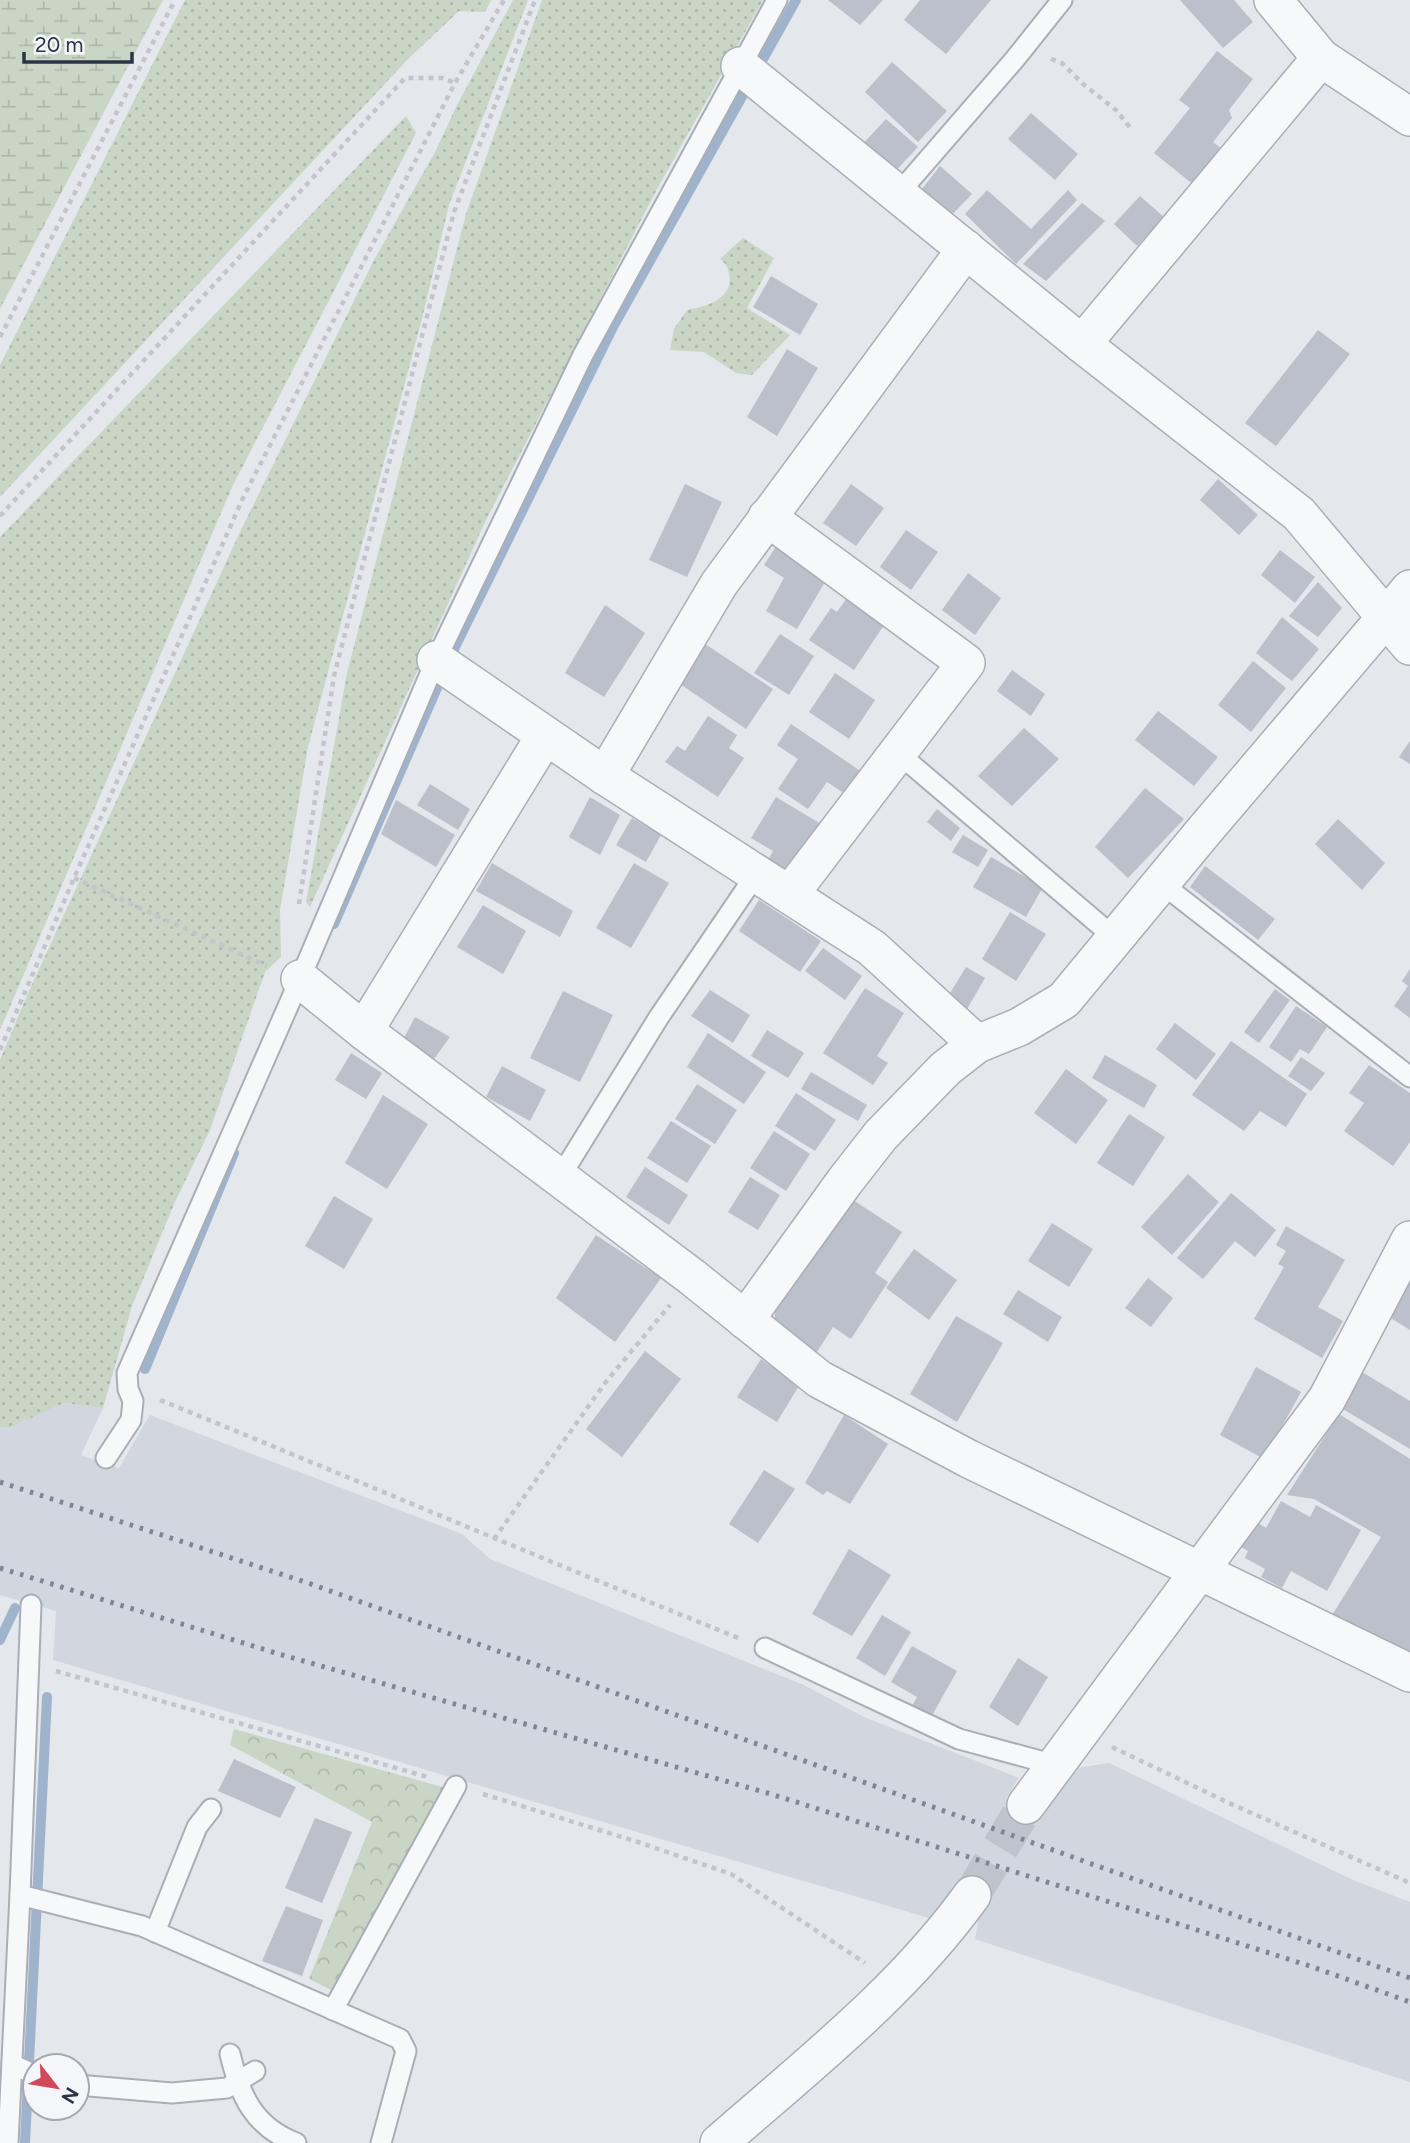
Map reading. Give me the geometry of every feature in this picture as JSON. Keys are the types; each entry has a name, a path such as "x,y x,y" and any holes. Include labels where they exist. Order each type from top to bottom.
{"street":[{"path":"1273,0 1321,58 1410,117"},
{"path":"1082,344 1321,58"},
{"path":"740,66 1082,344 1299,514 1410,646"},
{"path":"605,776 719,584 966,249"},
{"path":"767,517 966,663 790,894"},
{"path":"745,1320 881,1135 945,1069 977,1044 1019,1027 1064,1000 1410,589"},
{"path":"436,660 605,776 872,948 977,1044"},
{"path":"364,1031 545,736"},
{"path":"287,974 692,1277 819,1379 969,1459 1410,1673"},
{"path":"1027,1805 1327,1399 1410,1240"},
{"path":"719,2143 872,2007 947,1930 972,1895"}],"lane":[{"path":"106,1458 131,1420 133,1401 128,1389 127,1373 287,974 583,355 777,0"},
{"path":"898,194 1015,59 1062,0"},
{"path":"898,753 1115,938"},
{"path":"560,1177 659,1017 757,873"},
{"path":"1161,883 1410,1077"},
{"path":"8,2143 31,1605"},
{"path":"765,1648 959,1739 1055,1765"},
{"path":"333,2010 456,1786"},
{"path":"155,1932 197,1827 211,1809"},
{"path":"20,1895 142,1926 400,2039 406,2051 381,2143"},
{"path":"230,2054 236,2082 253,2114 278,2136 296,2143"},
{"path":"12,2064 21,2068"},
{"path":"91,2086 172,2094 227,2088 255,2071"}],"path":[{"path":"0,337 174,0"},
{"path":"0,1051 243,498 455,83 504,0"},
{"path":"298,911 334,676 454,212 535,0"},
{"path":"1042,61 1048,58 1062,63 1116,110 1132,130"},
{"path":"0,516 405,78 443,78 455,83"},
{"path":"74,878 287,974"},
{"path":"494,1539 605,1383 692,1277"},
{"path":"133,1401 158,1399 765,1648"},
{"path":"1079,1732 1229,1803 1410,1883"}],"shaded area":[{"path":"64,1403 103,1408 81,1455 119,1468 150,1415 462,1534 490,1559 804,1685 864,1717 1019,1778 1006,1798 1044,1810 1069,1769 1109,1763 1353,1880 1410,1902 1410,2082 975,1939 982,1901 954,1884 936,1920 53,1660 56,1611 0,1595 0,1428 11,1427"}],"green space":[{"path":"0,0 163,0 0,309"},
{"path":"185,0 491,0 485,12 459,11 408,59 0,497 0,365"},
{"path":"513,0 528,0 449,205 422,319 308,747 280,910 281,957 265,972 210,1130 174,1204 132,1306 103,1408 64,1403 11,1427 0,1428 0,1060 28,993 239,534 374,260 435,152"},
{"path":"542,0 763,0 657,189 486,520 310,907 306,902 347,673 466,214"},
{"path":"406,116 416,133 233,485 0,1030 0,537"},
{"path":"743,238 774,258 747,308 790,335 752,375 736,373 704,352 670,350 674,329 687,310 711,304 728,289 729,273 720,259"},
{"path":"234,1729 446,1788 335,1992 309,1979 372,1822 230,1745"}],"building":[{"path":"828,0 883,0 860,25"},
{"path":"920,0 991,0 946,54 904,20"},
{"path":"1180,0 1234,0 1253,22 1223,48"},
{"path":"1217,51 1253,79 1229,110 1232,118 1213,142 1222,149 1194,185 1154,153 1190,108 1179,100"},
{"path":"892,62 947,111 918,142 865,92"},
{"path":"1031,113 1078,154 1055,180 1008,139"},
{"path":"886,119 918,147 890,177 860,147"},
{"path":"940,166 972,194 948,219 918,194"},
{"path":"987,190 1031,229 1068,190 1077,200 1016,264 965,214"},
{"path":"1140,196 1165,218 1137,246 1114,224"},
{"path":"1082,203 1105,221 1046,281 1023,264"},
{"path":"771,276 818,304 800,335 753,307"},
{"path":"1318,330 1350,354 1276,446 1245,423"},
{"path":"787,349 818,368 777,436 747,417"},
{"path":"1218,479 1258,515 1239,535 1200,500"},
{"path":"685,484 722,502 687,577 649,560"},
{"path":"851,484 884,508 856,546 823,523"},
{"path":"906,530 938,552 911,590 880,567"},
{"path":"777,545 828,577 797,629 766,611 784,578 764,565"},
{"path":"1280,550 1315,577 1295,603 1261,575"},
{"path":"968,573 1001,598 975,635 942,610"},
{"path":"1318,582 1342,608 1318,637 1289,616"},
{"path":"846,599 884,625 854,670 809,640 831,608 837,612"},
{"path":"605,605 645,633 604,697 565,673"},
{"path":"1282,617 1319,649 1292,681 1256,653"},
{"path":"780,634 814,656 789,695 754,673"},
{"path":"705,644 773,689 746,729 680,684"},
{"path":"1253,661 1286,688 1251,732 1218,705"},
{"path":"1012,670 1045,694 1031,716 997,691"},
{"path":"835,673 875,700 849,739 809,712"},
{"path":"1158,711 1218,757 1194,786 1135,740"},
{"path":"708,716 737,735 729,748 744,758 718,797 665,762 677,746 685,751"},
{"path":"791,724 868,776 853,799 827,782 808,809 778,789 798,759 777,745"},
{"path":"1024,728 1059,759 1012,806 978,776"},
{"path":"1410,741 1410,764 1399,757"},
{"path":"430,784 470,809 458,830 417,805"},
{"path":"1145,788 1184,819 1128,878 1095,847"},
{"path":"590,797 620,815 600,855 569,837"},
{"path":"776,797 821,824 789,875 767,862 773,851 751,838"},
{"path":"396,800 455,835 436,867 381,834"},
{"path":"937,809 960,828 951,841 927,822"},
{"path":"632,818 661,835 646,862 616,845"},
{"path":"1338,819 1385,863 1362,890 1315,844"},
{"path":"963,835 988,850 978,867 952,852"},
{"path":"991,857 1043,887 1026,917 973,887"},
{"path":"492,863 573,911 560,937 476,891"},
{"path":"634,863 669,883 631,948 596,928"},
{"path":"1205,866 1275,919 1258,940 1190,887"},
{"path":"759,900 821,941 800,972 739,931"},
{"path":"483,905 526,931 503,974 457,947"},
{"path":"1010,912 1046,934 1016,981 982,959"},
{"path":"823,948 862,976 845,1000 805,971"},
{"path":"966,967 985,978 967,1009 947,998"},
{"path":"1410,969 1410,1018 1394,1006 1408,986 1402,981"},
{"path":"865,988 904,1013 877,1056 888,1063 873,1085 823,1053"},
{"path":"1275,989 1290,1000 1259,1043 1244,1032"},
{"path":"710,990 750,1015 733,1043 691,1016"},
{"path":"563,991 613,1015 580,1082 530,1058"},
{"path":"1296,1006 1327,1027 1309,1054 1300,1049 1291,1062 1269,1047"},
{"path":"415,1017 450,1037 431,1063 402,1042"},
{"path":"1175,1023 1216,1054 1196,1080 1156,1049"},
{"path":"767,1030 804,1053 788,1078 751,1056"},
{"path":"708,1033 766,1072 744,1104 687,1067"},
{"path":"1231,1041 1307,1094 1286,1127 1260,1111 1244,1131 1192,1095"},
{"path":"351,1053 382,1073 366,1099 335,1080"},
{"path":"1105,1055 1157,1085 1144,1108 1092,1078"},
{"path":"1301,1057 1325,1073 1311,1091 1288,1076"},
{"path":"1369,1065 1410,1093 1410,1142 1393,1166 1344,1131 1364,1103 1349,1093"},
{"path":"502,1066 546,1090 530,1121 486,1097"},
{"path":"1066,1069 1108,1100 1076,1144 1034,1113"},
{"path":"811,1072 867,1105 858,1121 801,1089"},
{"path":"697,1084 737,1110 715,1144 675,1119"},
{"path":"796,1093 836,1120 815,1151 775,1126"},
{"path":"383,1095 428,1124 387,1189 345,1163"},
{"path":"1129,1114 1165,1137 1133,1186 1097,1163"},
{"path":"671,1121 711,1146 687,1183 647,1158"},
{"path":"774,1131 810,1154 786,1191 750,1168"},
{"path":"645,1167 688,1195 669,1225 626,1197"},
{"path":"1188,1174 1219,1202 1172,1255 1141,1227"},
{"path":"750,1177 780,1195 758,1230 728,1212"},
{"path":"1231,1193 1276,1230 1255,1257 1235,1241 1203,1279 1177,1258"},
{"path":"334,1196 373,1219 344,1269 305,1246"},
{"path":"850,1198 902,1232 875,1273 888,1282 851,1339 833,1327 813,1358 774,1332 775,1312"},
{"path":"1052,1223 1093,1249 1069,1287 1028,1261"},
{"path":"1286,1226 1345,1260 1318,1307 1343,1321 1322,1358 1254,1319 1284,1267 1278,1264 1286,1251 1276,1245"},
{"path":"596,1235 661,1278 615,1342 556,1298"},
{"path":"914,1249 957,1280 929,1320 886,1288"},
{"path":"1148,1278 1173,1298 1151,1327 1125,1308"},
{"path":"1410,1282 1410,1330 1389,1317"},
{"path":"1018,1290 1062,1317 1048,1342 1003,1314"},
{"path":"956,1316 1003,1343 957,1422 910,1394"},
{"path":"645,1351 681,1379 622,1457 586,1429"},
{"path":"761,1359 800,1384 777,1422 737,1397"},
{"path":"1256,1367 1301,1392 1264,1459 1220,1435"},
{"path":"1362,1372 1410,1401 1410,1449 1341,1408"},
{"path":"1339,1414 1410,1459 1410,1655 1358,1632 1332,1615 1381,1537 1314,1499 1287,1495"},
{"path":"844,1415 888,1444 850,1504 827,1491 823,1495 805,1483"},
{"path":"764,1470 795,1489 758,1543 729,1524"},
{"path":"1281,1501 1310,1517 1316,1505 1361,1530 1327,1591 1291,1571 1282,1588 1261,1577 1265,1569 1245,1558 1248,1551 1241,1547 1255,1521 1266,1528"},
{"path":"849,1549 891,1575 852,1636 812,1614"},
{"path":"882,1615 911,1632 885,1676 856,1658"},
{"path":"912,1646 957,1671 930,1719 911,1708 917,1697 891,1682"},
{"path":"1018,1658 1048,1677 1018,1726 989,1707"},
{"path":"234,1759 296,1787 280,1818 218,1791"},
{"path":"315,1818 352,1832 322,1903 285,1888"},
{"path":"286,1906 323,1920 302,1976 262,1961"}],"waterway":[{"path":"334,924 454,649 613,327 796,0"},
{"path":"145,1369 234,1153"},
{"path":"0,1640 15,1608"},
{"path":"25,2143 47,1697"}],"tunnel":[{"path":"972,1895 1026,1805"}],"railway":[{"path":"0,1482 308,1583 1410,1978"},
{"path":"0,1568 279,1654 771,1794 1310,1966 1410,2002"}]}
